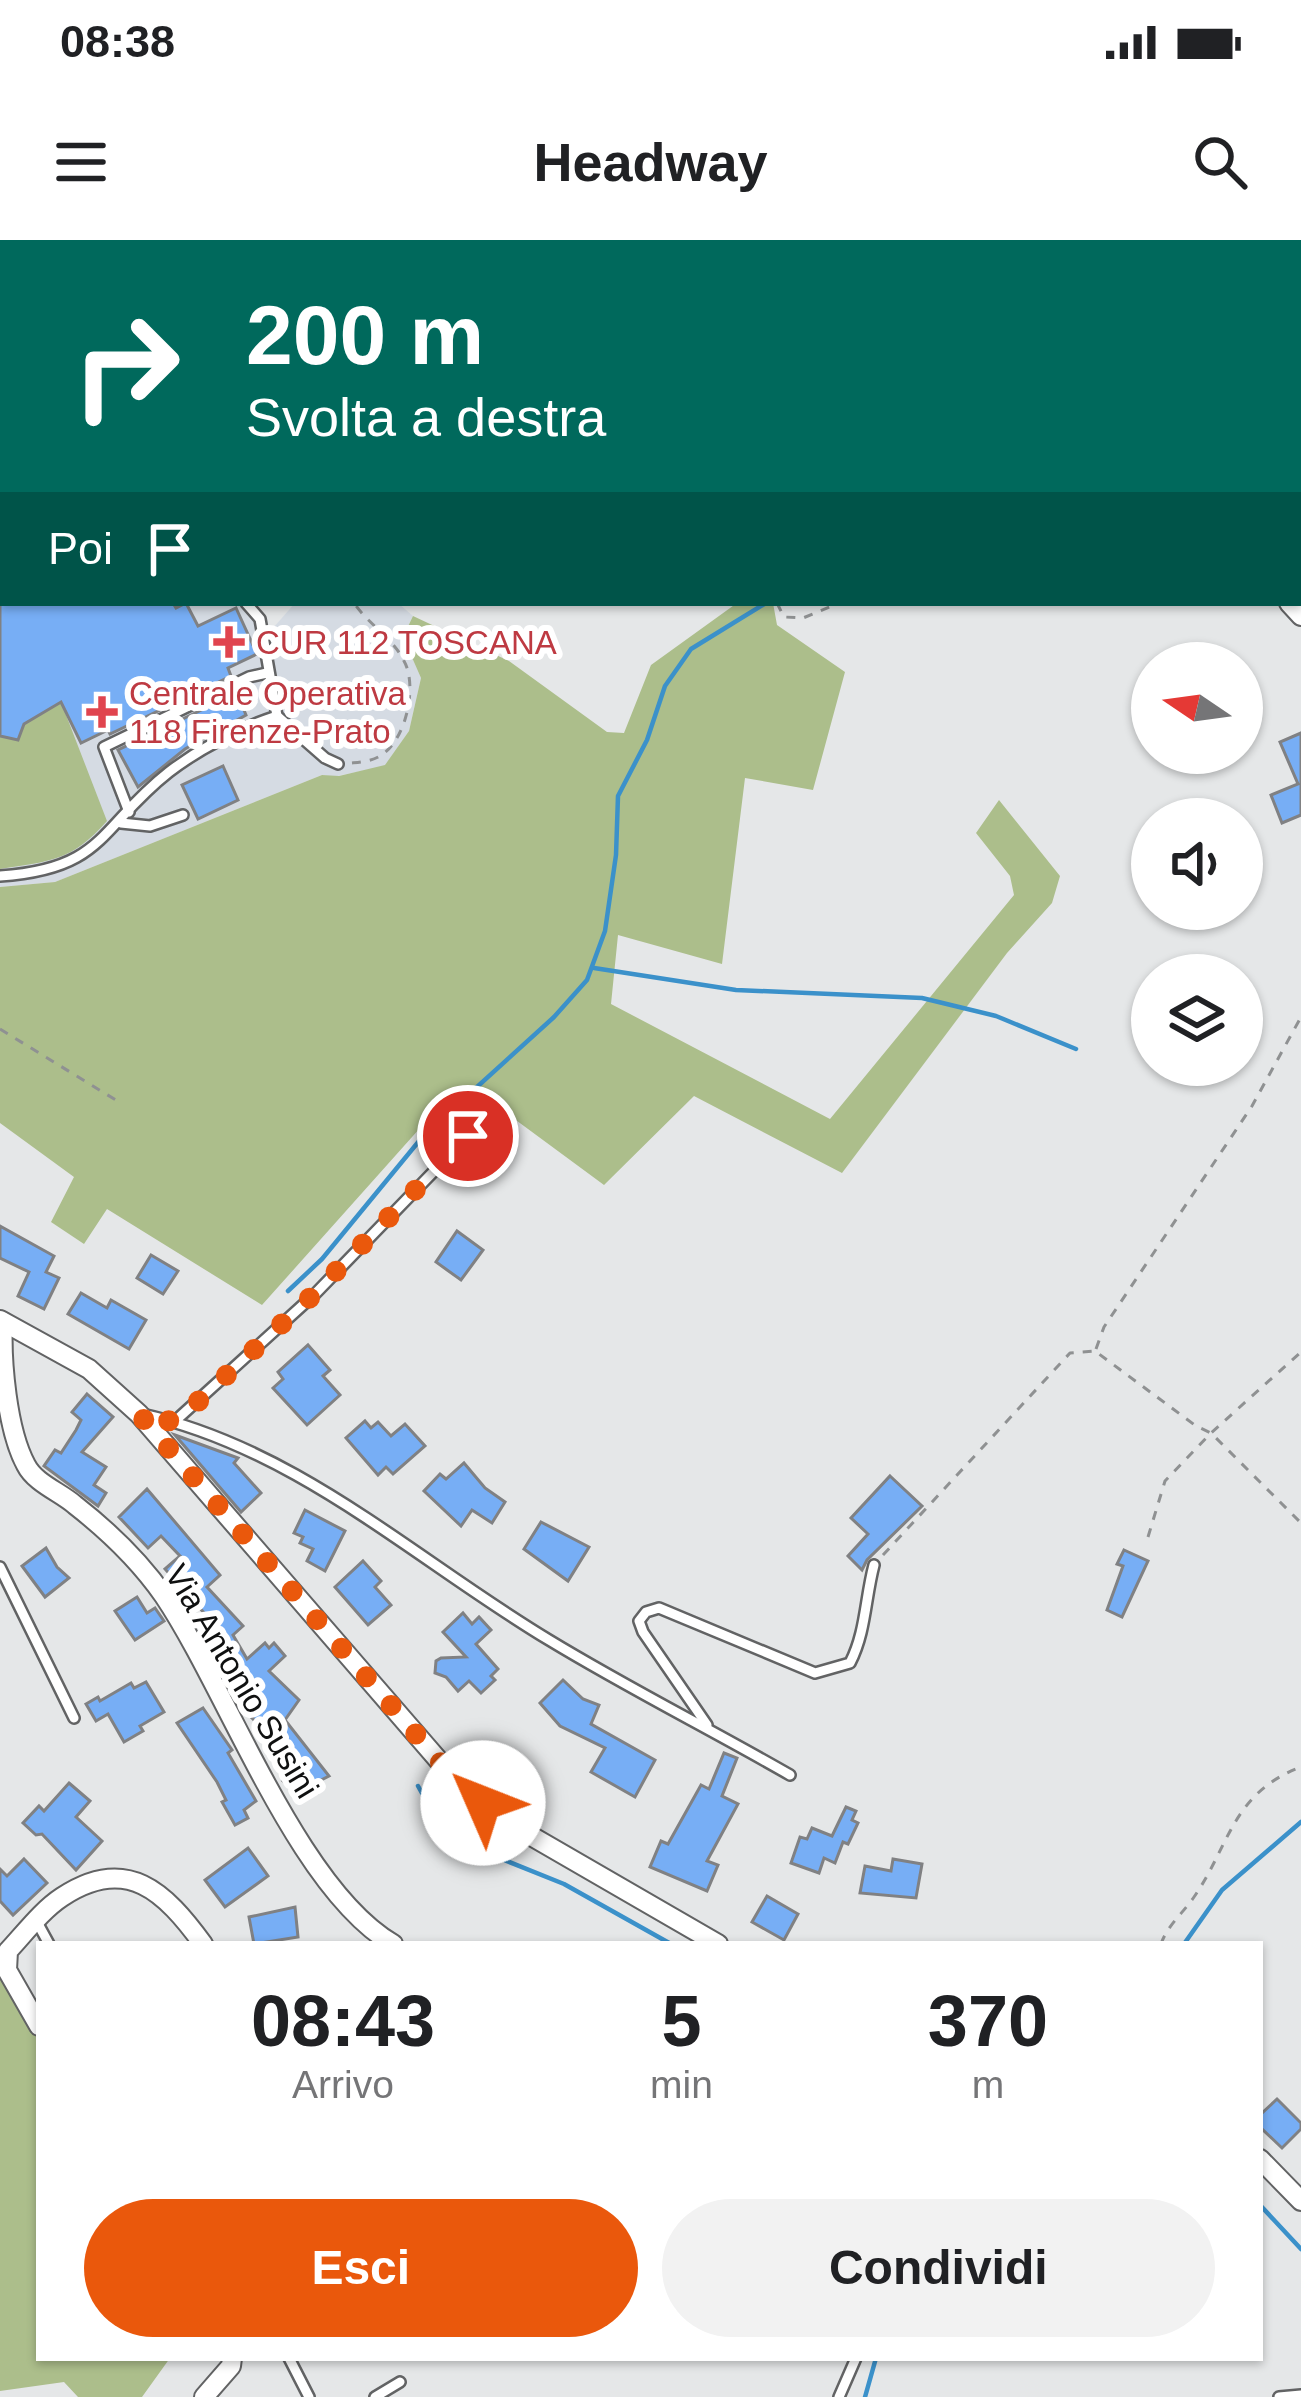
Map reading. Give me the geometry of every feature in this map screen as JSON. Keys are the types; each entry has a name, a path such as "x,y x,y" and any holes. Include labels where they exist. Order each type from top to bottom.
{"street":[{"name":"Via Antonio Susini","path":"2,1321 5,1398 26,1466 110,1537 163,1594 328,1882 389,1941"},
{"path":"2,1321 89,1369 139,1414 459,1784 507,1822 713,1941"},
{"path":"36,2021 6,1960 8,1951 60,1898 99,1881 122,1878 149,1885 178,1910 201,1941"},
{"path":"1263,2161 1301,2201"},
{"path":"204,2397 232,2361"}],"lane":[{"path":"249,606 260,619 277,716 338,764"},
{"path":"129,812 104,746 249,677 267,673"},
{"path":"0,876 35,874 68,864 121,823 168,773 225,734 277,716"},
{"path":"121,823 150,826 183,814"},
{"path":"174,1422 314,1294 468,1136"},
{"path":"139,1414 174,1422 242,1449 342,1502 548,1640 790,1775"},
{"path":"710,1729 643,1632 640,1621 646,1612 658,1608 815,1673 850,1663 863,1637 874,1565"},
{"path":"0,1568 74,1718"},
{"path":"37,1922 47,1941"},
{"path":"291,2361 309,2397"},
{"path":"839,2397 855,2361"},
{"path":"375,2397 400,2382"},
{"path":"1279,2397 1301,2396"}],"path":[{"path":"338,764 376,758 388,750 400,732 410,689 410,672 402,656 357,606"},
{"path":"778,606 784,617 803,618 832,606"},
{"path":"1095,1351 1104,1327 1252,1106 1301,1017"},
{"path":"0,1029 119,1102"},
{"path":"874,1565 1070,1353 1095,1351 1211,1433 1301,1523"},
{"path":"1148,1537 1165,1481 1301,1352"},
{"path":"1163,1941 1204,1881 1232,1822 1272,1782 1299,1767 1301,1757"}],"shaded area":[{"path":"0,606 245,606 255,624 274,627 292,606 401,606 413,616 403,637 421,678 409,731 385,766 322,775 55,882 0,887"}],"green space":[{"path":"733,606 774,606 777,625 845,672 813,790 745,778 722,964 618,935 611,1004 830,1119 1014,895 1010,876 976,833 999,800 1060,876 1052,903 1007,953 842,1173 694,1096 604,1185 501,1109 454,1090 262,1305 107,1209 84,1244 51,1222 74,1177 0,1123 0,887 55,882 322,775 339,776 385,765 409,731 421,678 403,637 413,616 509,661 607,732 624,733 651,665"},
{"path":"61,702 107,821 83,844 60,857 0,869 0,736"},
{"path":"0,1960 36,2026 36,2361 168,2361 142,2397 78,2397 64,2382 0,2391"}],"building":[{"path":"0,606 188,606 198,626 236,608 257,654 228,668 231,676 110,734 108,730 81,743 61,702 24,724 18,740 0,736"},
{"path":"237,693 246,715 185,749 138,787 118,750"},
{"path":"1301,733 1301,815 1282,823 1271,795 1298,784 1280,742"},
{"path":"223,766 238,800 198,819 182,785"},
{"path":"0,1226 54,1256 46,1272 59,1278 44,1309 18,1296 29,1272 0,1258"},
{"path":"457,1231 483,1250 461,1280 436,1262"},
{"path":"151,1255 178,1271 163,1294 137,1278"},
{"path":"81,1293 107,1308 111,1300 146,1320 129,1349 68,1314"},
{"path":"308,1345 330,1370 323,1376 340,1395 307,1425 273,1388 283,1379 278,1372"},
{"path":"87,1394 113,1417 82,1452 106,1467 94,1485 106,1493 98,1506 44,1466 55,1450 61,1453 76,1430 81,1420 72,1412"},
{"path":"365,1421 371,1428 378,1422 391,1436 405,1424 425,1446 393,1474 386,1467 378,1475 346,1438"},
{"path":"175,1435 238,1458 234,1463 261,1493 241,1512"},
{"path":"464,1463 485,1488 505,1502 492,1523 472,1510 461,1526 424,1491 440,1474 446,1479"},
{"path":"890,1476 922,1506 862,1570 848,1556 868,1534 851,1518"},
{"path":"147,1489 220,1575 207,1587 243,1626 233,1635 247,1659 265,1643 269,1648 274,1643 285,1656 269,1671 299,1700 285,1720 329,1776 296,1793 283,1781 289,1777 274,1758 284,1751 252,1718 257,1713 242,1698 218,1657 224,1653 196,1622 205,1614 165,1569 180,1556 161,1536 148,1548 119,1517"},
{"path":"305,1510 345,1531 325,1571 307,1561 313,1549 300,1543 303,1537 294,1533"},
{"path":"541,1522 589,1547 568,1581 524,1549"},
{"path":"46,1548 69,1578 45,1597 22,1566"},
{"path":"1124,1550 1148,1561 1122,1617 1107,1610"},
{"path":"363,1561 381,1581 375,1587 391,1605 368,1625 335,1587"},
{"path":"137,1597 147,1613 155,1608 164,1621 135,1640 115,1611"},
{"path":"463,1613 472,1624 479,1617 491,1630 476,1644 498,1669 491,1676 495,1680 481,1693 469,1681 458,1691 446,1677 435,1673 441,1658 466,1657 443,1632"},
{"path":"563,1680 583,1699 599,1705 591,1724 655,1760 635,1797 591,1772 605,1748 560,1726 540,1703"},
{"path":"146,1682 164,1712 124,1742 108,1714 96,1721 86,1704 131,1683 134,1688"},
{"path":"203,1708 232,1750 228,1753 256,1801 244,1810 248,1818 235,1825 217,1782 177,1723"},
{"path":"724,1753 737,1758 722,1796 738,1804 707,1861 718,1865 707,1891 650,1867 661,1841 668,1844 701,1785 709,1789"},
{"path":"69,1783 90,1801 76,1817 102,1841 76,1870 42,1834 36,1835 23,1823 39,1806 44,1811"},
{"path":"846,1807 856,1811 852,1820 858,1823 835,1863 824,1858 819,1873 791,1863 800,1837 807,1839 812,1828 832,1836"},
{"path":"248,1848 268,1876 225,1907 205,1880"},
{"path":"24,1859 47,1883 13,1915 0,1901 0,1869 7,1876"},
{"path":"893,1859 922,1864 916,1898 860,1893 865,1866 891,1871"},
{"path":"767,1896 798,1914 784,1940 752,1922"},
{"path":"295,1907 298,1937 253,1941 249,1917"},
{"path":"1277,2099 1301,2123 1301,2129 1282,2148 1263,2130 1263,2112"}],"waterway":[{"path":"288,1291 322,1259 424,1135 554,1017 587,980 605,931 616,855 618,796 647,740 665,686 691,649 761,606"},
{"path":"594,968 736,990 922,998 996,1016 1076,1049"},
{"path":"418,1786 441,1827 457,1841 564,1884 666,1941"},
{"path":"1186,1941 1222,1890 1301,1822"},
{"path":"1263,2208 1301,2249"},
{"path":"865,2397 875,2361"}],"place":[{"name":"CUR 112 TOSCANA","path":"229,642"},
{"name":"Centrale Operativa 118 Firenze-Prato","path":"102,712"}],"route":[{"path":"468,1136 314,1294 190,1409 174,1422 139,1414 459,1784 483,1803"}]}
